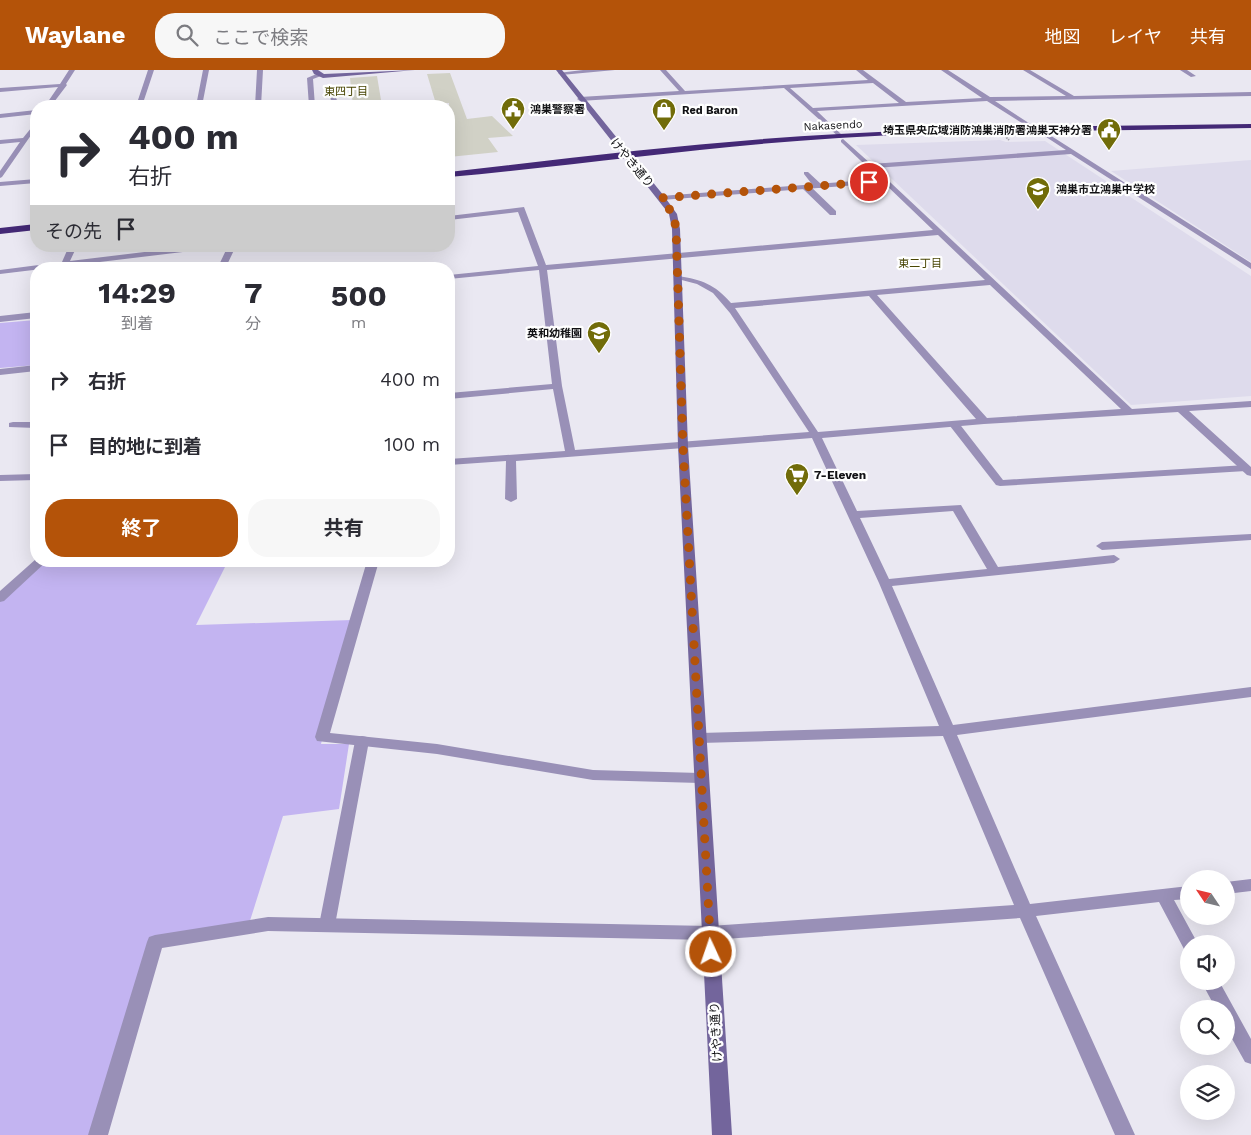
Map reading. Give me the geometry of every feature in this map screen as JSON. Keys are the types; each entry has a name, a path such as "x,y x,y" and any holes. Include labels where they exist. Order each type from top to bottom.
{"highway":[{"name":"Nakasendo","path":"455,174 842,139 1036,130 1251,126"},
{"name":"Nakasendo","path":"842,139 1251,131"},
{"name":"Nakasendo","path":"455,179 628,158"},
{"path":"0,225 30,222"},
{"path":"0,231 30,228"}],"main road":[{"path":"317,72 412,70"},
{"name":"けやき通り","path":"560,72 673,214 676,228 683,446 700,738 700,778 722,1135"}],"street":[{"path":"53,100 72,70"},
{"path":"141,100 151,70"},
{"path":"200,100 206,70"},
{"path":"258,100 260,70"},
{"path":"560,72 612,70"},
{"path":"663,70 684,93"},
{"path":"859,70 906,104"},
{"path":"944,70 1036,130"},
{"path":"1026,70 1074,98"},
{"path":"1183,70 1193,76"},
{"path":"312,100 310,78 317,72"},
{"path":"580,99 874,81"},
{"path":"0,90 64,85"},
{"path":"1234,85 1248,96"},
{"path":"786,87 1130,412"},
{"path":"333,96 334,100"},
{"path":"810,110 990,99 1248,96"},
{"path":"0,116 30,113"},
{"path":"0,176 30,133"},
{"path":"1045,134 1251,267"},
{"path":"0,142 25,140"},
{"path":"869,166 1071,152"},
{"path":"806,173 818,186"},
{"path":"661,198 886,181"},
{"path":"0,184 30,182"},
{"path":"806,187 833,213"},
{"path":"455,217 521,210 543,269 557,386 570,452"},
{"path":"455,276 678,254 940,232"},
{"path":"82,262 166,252"},
{"path":"0,272 30,268"},
{"path":"678,278 699,282 716,291 729,306 816,436 885,583 1025,911 1124,1135"},
{"path":"729,306 992,282"},
{"path":"871,293 984,421"},
{"path":"0,319 30,316"},
{"path":"0,372 30,369"},
{"path":"455,395 557,386"},
{"path":"455,462 816,436 984,421 1251,404"},
{"path":"1181,409 1248,470"},
{"path":"954,424 1000,482 1248,470"},
{"path":"13,426 30,425"},
{"path":"511,457 511,499"},
{"path":"0,478 30,477"},
{"path":"853,515 957,507 994,572"},
{"path":"1102,546 1251,537"},
{"path":"885,583 1114,559"},
{"path":"0,598 35,567"},
{"path":"371,567 322,737 436,749 593,776 700,778"},
{"path":"700,738 948,731 1251,692"},
{"path":"327,925 362,741"},
{"path":"1235,887 1251,885"},
{"path":"98,1135 155,942 268,924 710,933 1025,911 1180,893"},
{"path":"1163,896 1185,935"},
{"path":"1235,1027 1251,1056"}],"path":[{"path":"996,126 1008,140"}],"shaded area":[{"name":"鴻巣市立鴻巣中学校","path":"1000,140 1006,142 1045,141 1251,276 1251,396 1131,405 856,145"},
{"path":"1251,160 1251,262 1111,171"},
{"path":"30,320 30,366 0,368 0,323"},
{"path":"34,567 225,567 196,625 352,620 321,744 349,744 339,809 283,816 248,927 155,942 98,1135 0,1135 0,598"}],"building":[{"path":"450,73 467,119 492,116 513,136 488,138 498,152 455,156 455,100 435,100 427,74"},
{"path":"377,76 381,100 352,100 350,78"}],"place":[{"name":"鴻巣警察署","path":"513,130"},
{"name":"Red Baron","path":"664,131"},
{"name":"埼玉県央広域消防鴻巣消防署鴻巣天神分署","path":"1109,151"},
{"name":"鴻巣市立鴻巣中学校","path":"1038,210"},
{"name":"英和幼稚園","path":"599,354"},
{"name":"7-Eleven","path":"797,496"}],"district":[{"name":"東四丁目","path":"346,91"},
{"name":"東二丁目","path":"920,263"}],"route":[{"path":"711,952 683,446 678,254 673,214 661,198 869,182"}]}
